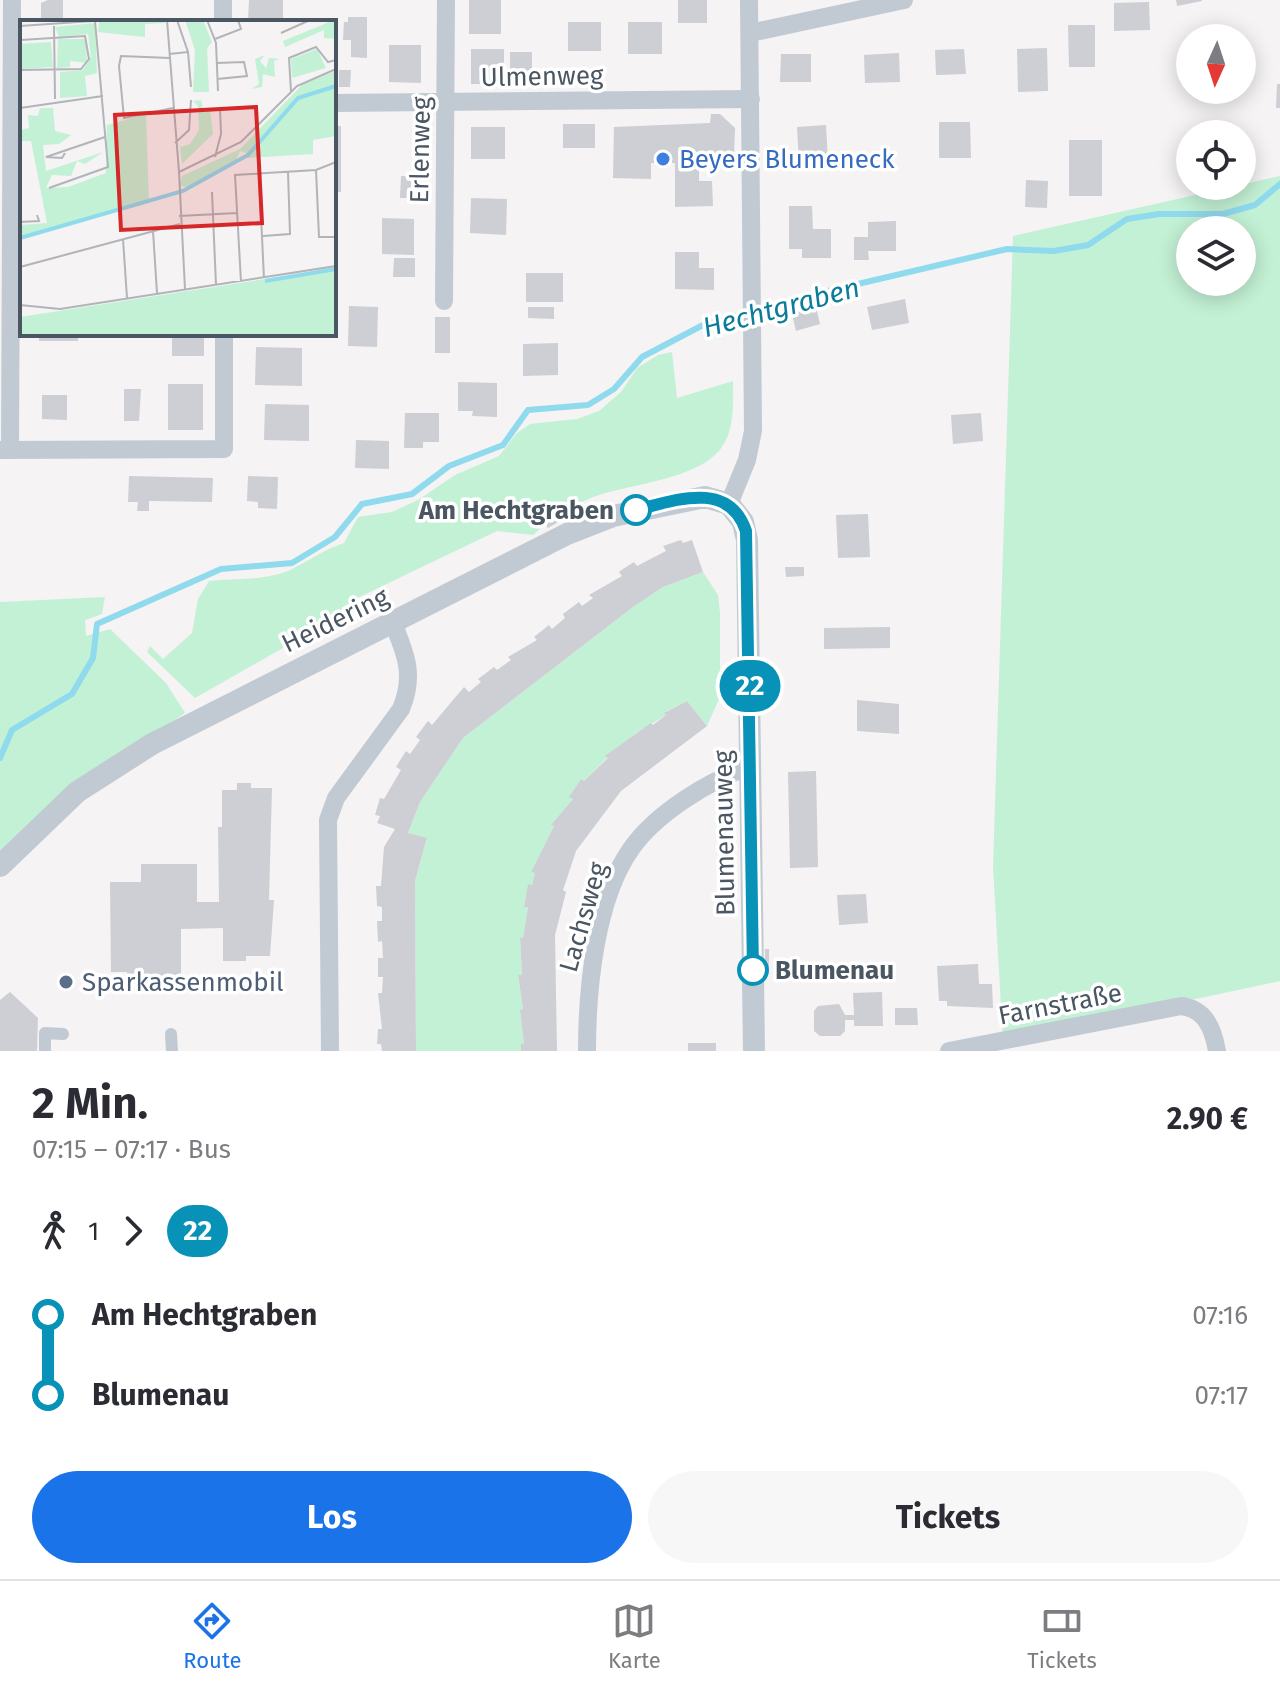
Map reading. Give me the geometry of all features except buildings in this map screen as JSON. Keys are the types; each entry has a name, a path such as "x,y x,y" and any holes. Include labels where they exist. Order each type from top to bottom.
{"street":[{"path":"12,0 5,450 224,449 224,336"},
{"name":"Erlenweg","path":"444,301 446,0"},
{"path":"729,504 752,444 749,0"},
{"path":"750,33 904,0"},
{"name":"Ulmenweg","path":"336,103 751,99"},
{"name":"Heidering","path":"0,866 77,792 113,767 197,720 567,534 613,516 705,497 729,504"},
{"name":"Blumenauweg","path":"729,504 743,522 747,540 754,1051"},
{"path":"330,1051 328,820 336,798 401,709 408,693 410,666 393,623"},
{"name":"Lachsweg","path":"587,1051 590,979 603,921 630,850 644,834 719,777 751,766"},
{"name":"Farnstraße","path":"949,1051 1181,1006 1193,1007 1204,1015 1217,1051"},
{"path":"45,1051 45,1033 63,1034"},
{"path":"171,1034 172,1051"}],"green space":[{"path":"1280,176 1280,981 1003,1040 993,867 1013,236 1176,199 1256,200 1256,181"},
{"path":"672,352 677,398 733,381 732,415 726,440 712,458 698,466 664,479 587,499 563,512 533,535 497,531 351,601 339,616 195,698 147,652 150,646 163,659 192,633 198,599 209,581 262,577 292,569 344,543 358,517 392,512 418,500 455,475 499,456 517,433 530,424 577,419 599,411 621,392 637,368 658,355"},
{"path":"703,572 718,595 720,697 707,726 687,701 665,712 666,715 635,734 622,747 620,745 584,781 581,779 570,796 573,799 552,824 554,826 531,872 535,873 532,885 528,885 524,906 528,907 523,938 520,939 522,975 518,976 523,1009 520,1010 524,1044 521,1044 521,1051 416,1051 415,881 427,839 408,833 420,802 463,738 633,607 663,587"},
{"path":"105,597 102,614 85,620 86,636 110,629 166,683 185,713 69,791 0,854 0,602"}],"waterway":[{"name":"Hechtgraben","path":"0,758 12,730 72,694 93,658 97,624 221,569 292,563 335,537 362,504 412,494 449,466 503,445 528,410 588,405 614,389 642,357 703,325 811,295 1007,249 1054,251 1088,245 1127,219 1159,214 1223,214 1255,205 1280,184"}],"bus line":[{"name":"22","path":"636,510 681,499 714,497 736,511 746,531 749,557 753,970"}],"place":[{"name":"Beyers Blumeneck","path":"663,159"},
{"name":"Am Hechtgraben","path":"636,510"},
{"name":"Blumenau","path":"753,970"},
{"name":"Sparkassenmobil","path":"66,982"}]}
